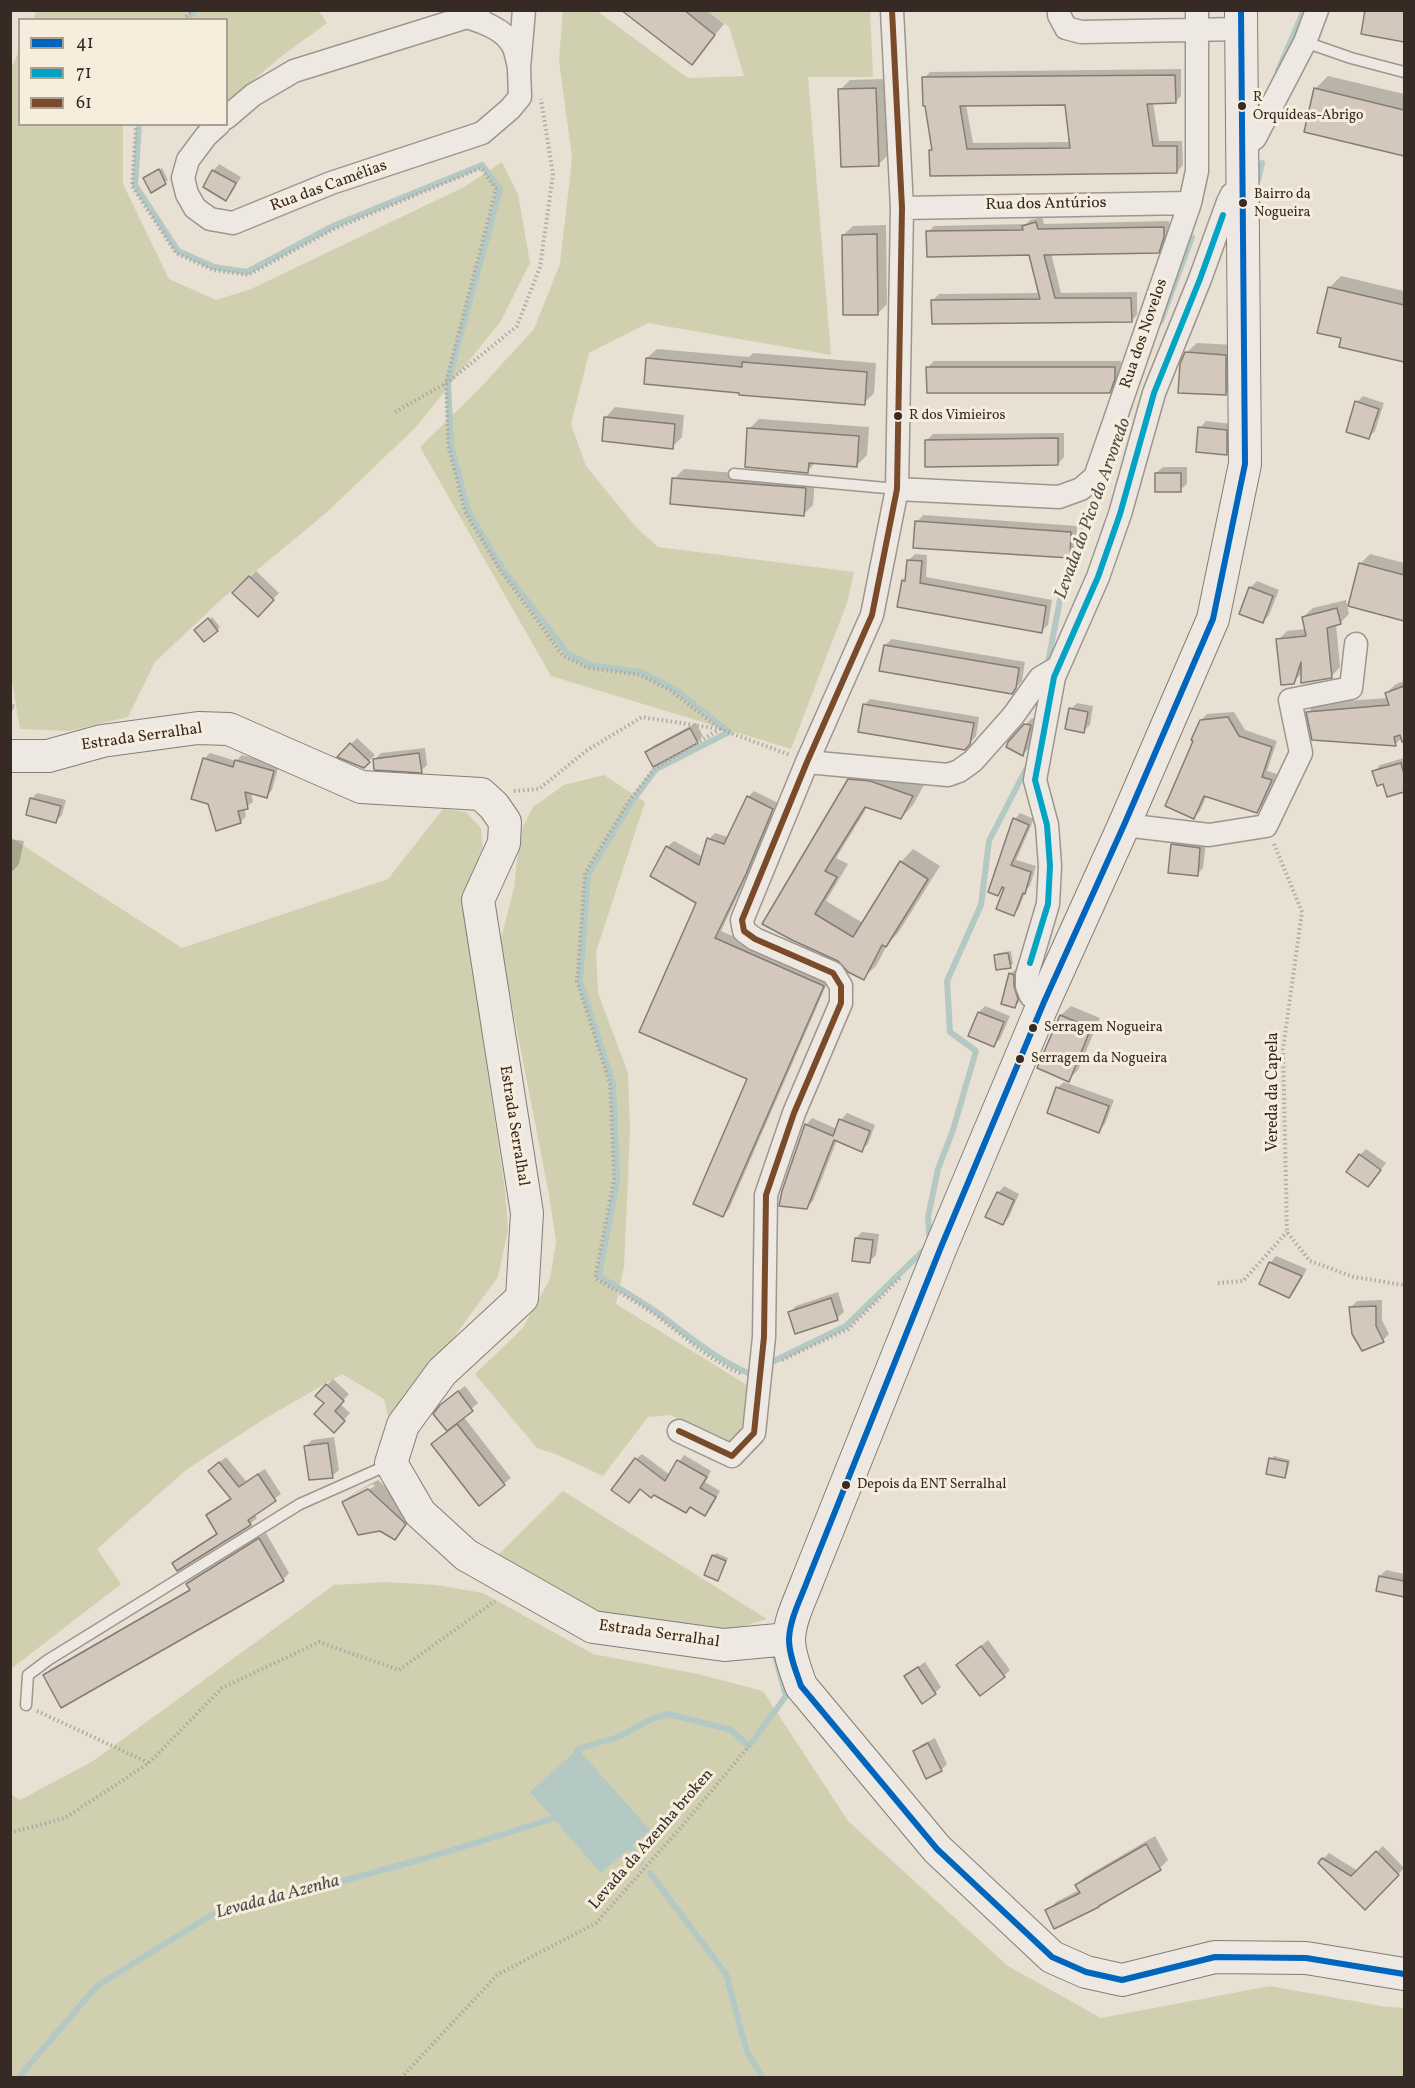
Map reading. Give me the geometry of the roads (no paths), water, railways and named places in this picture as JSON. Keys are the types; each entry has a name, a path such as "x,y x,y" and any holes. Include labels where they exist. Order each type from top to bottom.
{"main road":[{"path":"1241,20 1244,140 1245,464 1213,620 1044,1002 941,1247 783,1640 791,1654 801,1686 937,1848 1052,1957 1086,1972 1122,1980 1215,1957 1306,1958 1404,1974"},
{"name":"Estrada Serralhal","path":"10,756 48,756 102,741 198,728 228,729 361,788 481,794 494,806 505,822 504,843 478,900 526,1213 522,1298 442,1372 403,1425 391,1463 420,1513 466,1555 593,1627 724,1644 783,1640"}],"street":[{"name":"Rua das Camélias","path":"217,126 206,135 188,160 183,178 187,194 195,208 210,219 233,224 331,183 482,133 510,109 520,97 519,68 524,10"},
{"path":"679,1431 732,1456 754,1433 764,1337 766,1195 794,1113 841,1003 841,986 833,973 755,939 744,931 742,920 807,762 872,615 897,489 902,208 892,10"},
{"path":"1059,10 1059,15 1066,28 1081,32 1198,20 1241,20"},
{"path":"1244,140 1251,141 1255,138 1305,42 1317,10"},
{"name":"Rua das Camélias","path":"228,116 253,95 294,71 473,14 502,33 512,44 519,68"},
{"name":"Rua dos Novelos","path":"897,489 1059,496 1081,489 1095,477 1190,202 1197,171 1198,20"},
{"path":"807,762 948,775 959,771 973,760 1013,716 1048,673 1098,577 1120,514 1154,393 1228,202 1232,194 1244,187"},
{"name":"Rua dos Antúrios","path":"902,208 1190,202"},
{"path":"1124,825 1209,835 1266,826 1301,753 1290,700 1351,688 1356,644"},
{"path":"1044,1002 1031,996 1027,986 1027,975 1048,904 1050,867 1047,825 1035,780 1048,673"}],"lane":[{"path":"1305,42 1351,58 1404,72"},
{"path":"734,474 897,489"},
{"path":"26,1705 28,1675 48,1660 300,1504 391,1463"}],"waterway":[{"path":"189,18 195,10"},
{"name":"Levada do Pico do Arvoredo","path":"1278,71 1304,10"},
{"path":"139,126 135,185 178,251 214,267 247,272 333,226 482,165 500,189 448,382 451,445 468,511 502,568 568,654 590,665 641,672 676,690 729,732 656,769 631,803 588,874 580,981 613,1084 617,1180 599,1276 658,1313 716,1356 755,1376"},
{"name":"Levada do Pico do Arvoredo","path":"1258,180 1262,163"},
{"name":"Levada do Pico do Arvoredo","path":"1161,321 1192,237"},
{"name":"Levada do Pico do Arvoredo","path":"1047,668 1061,594 1101,482"},
{"name":"Levada do Pico do Arvoredo","path":"930,1243 928,1217 938,1169 953,1130 976,1051 950,1032 947,981 981,905 989,841 1026,769"},
{"path":"768,1368 772,1362 846,1326 927,1247"},
{"name":"Levada do Pico do Arvoredo","path":"576,1755 578,1749 618,1737 652,1719 669,1714 731,1730 749,1746 786,1696 775,1656 776,1651"},
{"name":"Levada da Azenha","path":"18,2078 97,1986 213,1914 256,1905 440,1854 555,1818"},
{"path":"623,1845 630,1847 641,1862"},
{"path":"650,1873 726,1974 747,2052 763,2078"}],"place":[{"name":"R Orquídeas-Abrigo","path":"1242,106"},
{"name":"Bairro da Nogueira","path":"1243,203"},
{"name":"R dos Vimieiros","path":"898,416"},
{"name":"Serragem Nogueira","path":"1033,1028"},
{"name":"Serragem da Nogueira","path":"1020,1059"},
{"name":"Depois da ENT Serralhal","path":"846,1485"}]}
